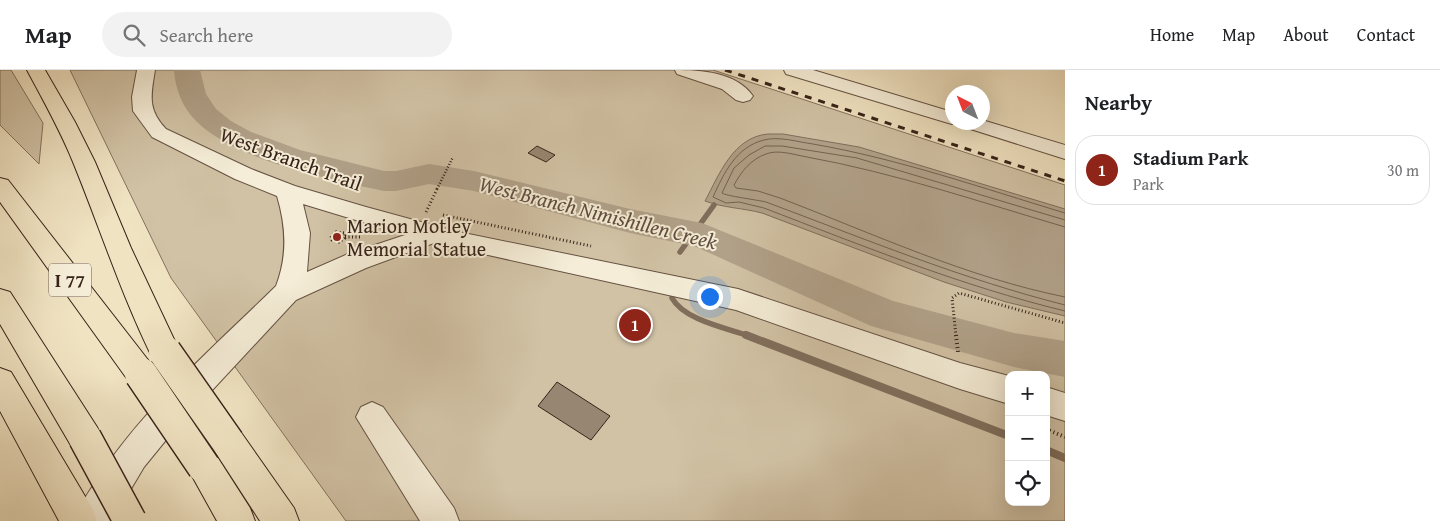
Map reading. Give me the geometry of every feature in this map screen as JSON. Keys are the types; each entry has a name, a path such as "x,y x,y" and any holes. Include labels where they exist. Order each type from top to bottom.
{"highway":[{"path":"36,70 65,122 84,162 118,248 165,352 281,521"},
{"name":"I 77","path":"0,185 141,374 204,467 237,521"},
{"path":"0,300 85,438 130,521"},
{"path":"0,381 79,521"}],"street":[{"path":"146,70 140,97 141,108 149,123 159,133 243,174 287,191 428,221 738,300 960,376 1005,389"},
{"path":"684,70 729,85 743,96"},
{"path":"794,70 815,73 945,116"},
{"path":"990,129 1065,152"},
{"path":"91,521 132,456 154,429 286,293 292,282 295,266 297,224 287,191"},
{"path":"286,293 357,261 428,221"},
{"path":"1050,403 1065,407"},
{"path":"372,417 441,521"}],"path":[{"path":"428,221 434,198 453,157"},
{"path":"345,237 345,233 338,231 330,238 336,242 345,237 355,237"},
{"path":"959,357 952,298 959,293 973,295 1027,314 1065,324"},
{"path":"1050,430 1065,436"}],"shaded area":[{"path":"0,70 11,70 43,123 39,164 0,125"},
{"path":"70,70 713,70 1065,185 1065,521 346,521 171,278"}],"water":[{"path":"768,134 783,134 859,147 1065,209 1065,316 1006,302 944,282 762,213 705,201 722,169 736,150 745,142"}],"building":[{"path":"537,146 555,155 546,162 528,153"},
{"path":"557,382 610,416 591,440 538,406"}],"waterway":[{"name":"West Branch Nimishillen Creek","path":"187,70 193,94 206,115 221,127 241,138 289,157 384,181 396,181 429,174 474,181 630,221 702,235 885,315 1014,350 1065,359"},
{"path":"680,252 714,205"},
{"path":"672,298 678,306 696,318 747,335"},
{"path":"747,335 1005,434"},
{"path":"1050,452 1065,458"}],"railway":[{"path":"725,70 1065,181"}],"place":[{"name":"Marion Motley Memorial Statue","path":"337,237"},
{"name":"Stadium Park","path":"635,325"}]}
